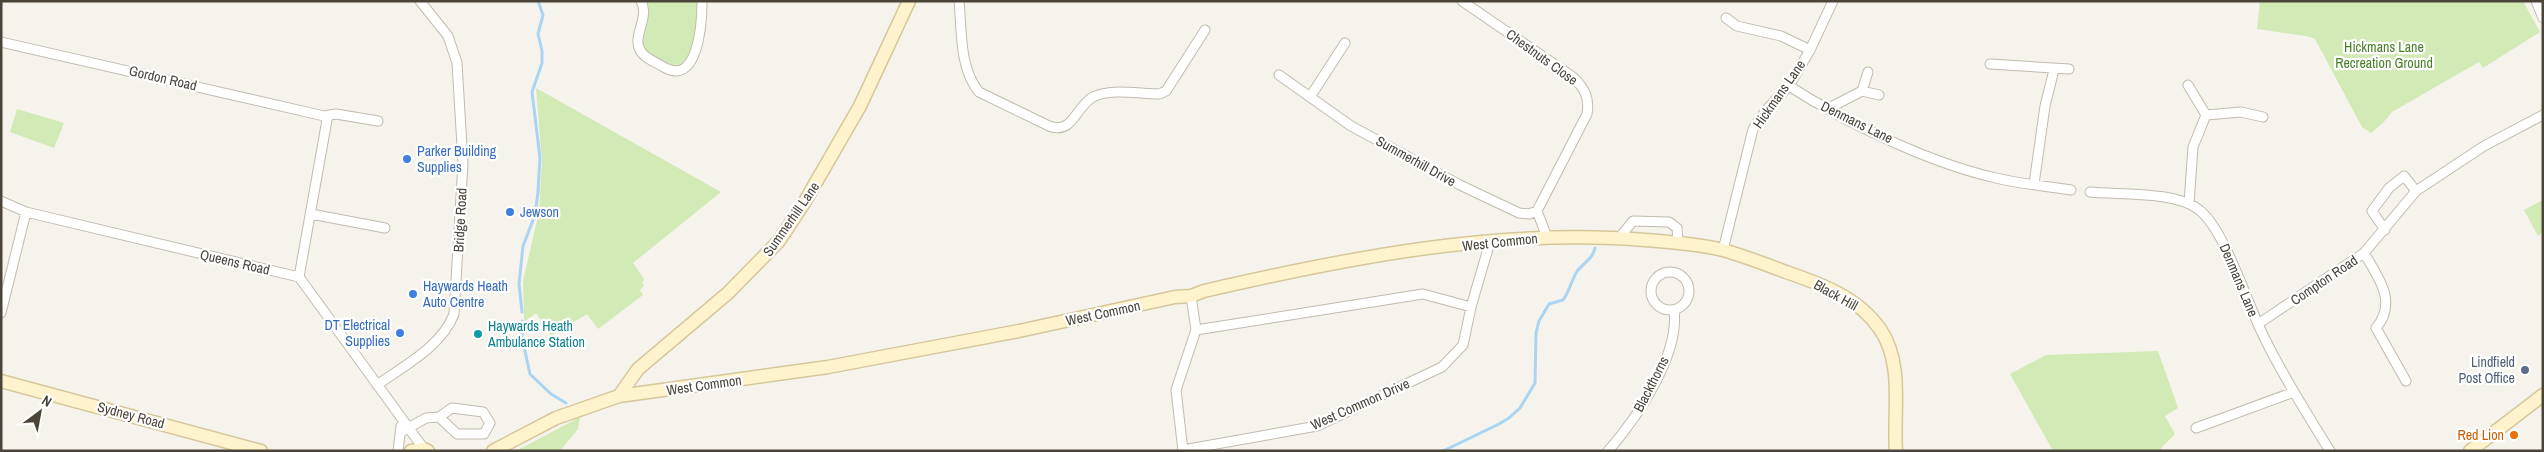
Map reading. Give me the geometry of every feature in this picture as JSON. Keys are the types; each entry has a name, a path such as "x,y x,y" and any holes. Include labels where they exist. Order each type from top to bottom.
{"main road":[{"name":"Summerhill Lane","path":"619,396 638,369 728,293 779,241 809,195 860,106 910,1"},
{"name":"West Common","path":"493,451 556,418 619,396 828,367 1019,331 1175,297 1190,296 1204,290 1342,260 1547,237 1619,238 1678,243 1723,250"},
{"name":"Black Hill","path":"1723,250 1823,285 1844,296 1870,316 1888,343 1893,359 1896,451"},
{"name":"Sydney Road","path":"1,381 261,451"},
{"path":"2470,451 2543,396"},
{"path":"411,451 426,450"}],"street":[{"name":"Bridge Road","path":"377,385 434,342 451,322 454,314 463,163 457,63 448,36 420,1"},
{"path":"641,1 644,12 638,42 639,49 644,55 674,73 680,72 685,67 700,39 702,1"},
{"path":"960,1 966,68 971,82 979,92 1049,126 1060,129 1070,124 1081,107 1095,96 1106,93 1159,94 1166,91 1205,30"},
{"name":"Chestnuts Close","path":"1462,1 1573,76 1587,94 1589,105 1587,114 1537,211"},
{"name":"Hickmans Lane","path":"1723,250 1753,130 1766,110 1788,86 1810,50 1833,1"},
{"path":"2536,1 2543,18"},
{"path":"1726,18 1737,26 1781,36 1810,50"},
{"name":"Gordon Road","path":"1,42 324,116 336,114 378,121"},
{"path":"1310,97 1345,43"},
{"path":"1990,64 2041,66 2054,70 2069,69"},
{"path":"2034,184 2044,112 2054,70"},
{"path":"1862,91 1868,72"},
{"name":"Summerhill Drive","path":"1278,76 1351,126 1502,207 1519,214 1529,214 1537,211"},
{"path":"2188,85 2206,115"},
{"name":"Denmans Lane","path":"1788,86 1827,109 1934,158 1996,178 2071,190"},
{"path":"1827,109 1862,91 1879,95"},
{"path":"2206,115 2241,112 2263,117"},
{"path":"2188,203 2193,147 2206,115"},
{"name":"Compton Road","path":"2258,324 2364,253 2416,191 2484,146 2543,115"},
{"path":"324,116 327,120 298,277 401,419 405,430 426,450"},
{"path":"2385,230 2372,211 2389,188 2404,176 2416,191"},
{"name":"Denmans Lane","path":"2090,192 2155,197 2188,203 2199,209 2218,233 2258,324 2294,392 2330,451"},
{"name":"Queens Road","path":"1,201 26,212 298,277"},
{"path":"1537,211 1547,237"},
{"path":"1,312 26,212"},
{"path":"311,214 385,228"},
{"path":"1619,238 1633,221 1669,222 1677,228 1678,243"},
{"name":"West Common Drive","path":"1190,296 1196,330 1176,390 1183,451 1316,426 1442,367 1464,345 1471,307 1490,242"},
{"path":"2364,253 2387,298 2384,317 2376,328 2406,381"},
{"path":"1665,273 1680,275 1688,287 1686,301 1674,310 1660,307 1652,296 1654,282 1665,273"},
{"path":"1196,330 1423,294 1471,307"},
{"name":"Blackthorns","path":"1608,451 1638,410 1662,368 1674,333 1674,310"},
{"path":"2196,428 2294,392"},
{"path":"398,451 405,430 426,418 439,416 447,410 459,408 482,412 488,417 490,423 484,434 457,434 439,416"}],"green space":[{"path":"647,1 698,1 699,26 697,40 688,59 681,64 674,66 659,62 643,49 641,38 649,6"},
{"name":"Hickmans Lane Recreation Ground","path":"2260,1 2523,1 2540,32 2483,68 2479,62 2392,112 2371,133 2362,127 2315,39 2257,29"},
{"path":"536,88 721,192 633,263 644,279 642,283 644,286 640,290 643,295 598,329 587,314 551,336 536,313 524,322 523,281 539,212 542,162"},
{"path":"17,109 64,123 54,148 10,132"},
{"path":"2543,200 2543,233 2538,236 2524,210"},
{"path":"2158,351 2178,408 2165,416 2175,434 2161,448 2161,451 2053,451 2010,374 2046,355"},
{"path":"580,417 578,429 560,451 516,451"}],"waterway":[{"path":"522,312 519,284 523,246 535,215 540,158 532,92 542,63 542,51 538,34 543,15 538,1"},
{"path":"1443,451 1499,424 1520,408 1535,383 1536,333 1539,321 1549,304 1563,300 1578,270 1591,257 1595,248"},
{"path":"522,321 522,338 530,374 551,394 566,403"}],"place":[{"name":"Parker Building Supplies","path":"407,159"},
{"name":"Jewson","path":"510,212"},
{"name":"Haywards Heath Auto Centre","path":"413,294"},
{"name":"DT Electrical Supplies","path":"400,333"},
{"name":"Haywards Heath Ambulance Station","path":"478,334"},
{"name":"Lindfield Post Office","path":"2525,370"},
{"name":"Red Lion","path":"2514,435"}]}
